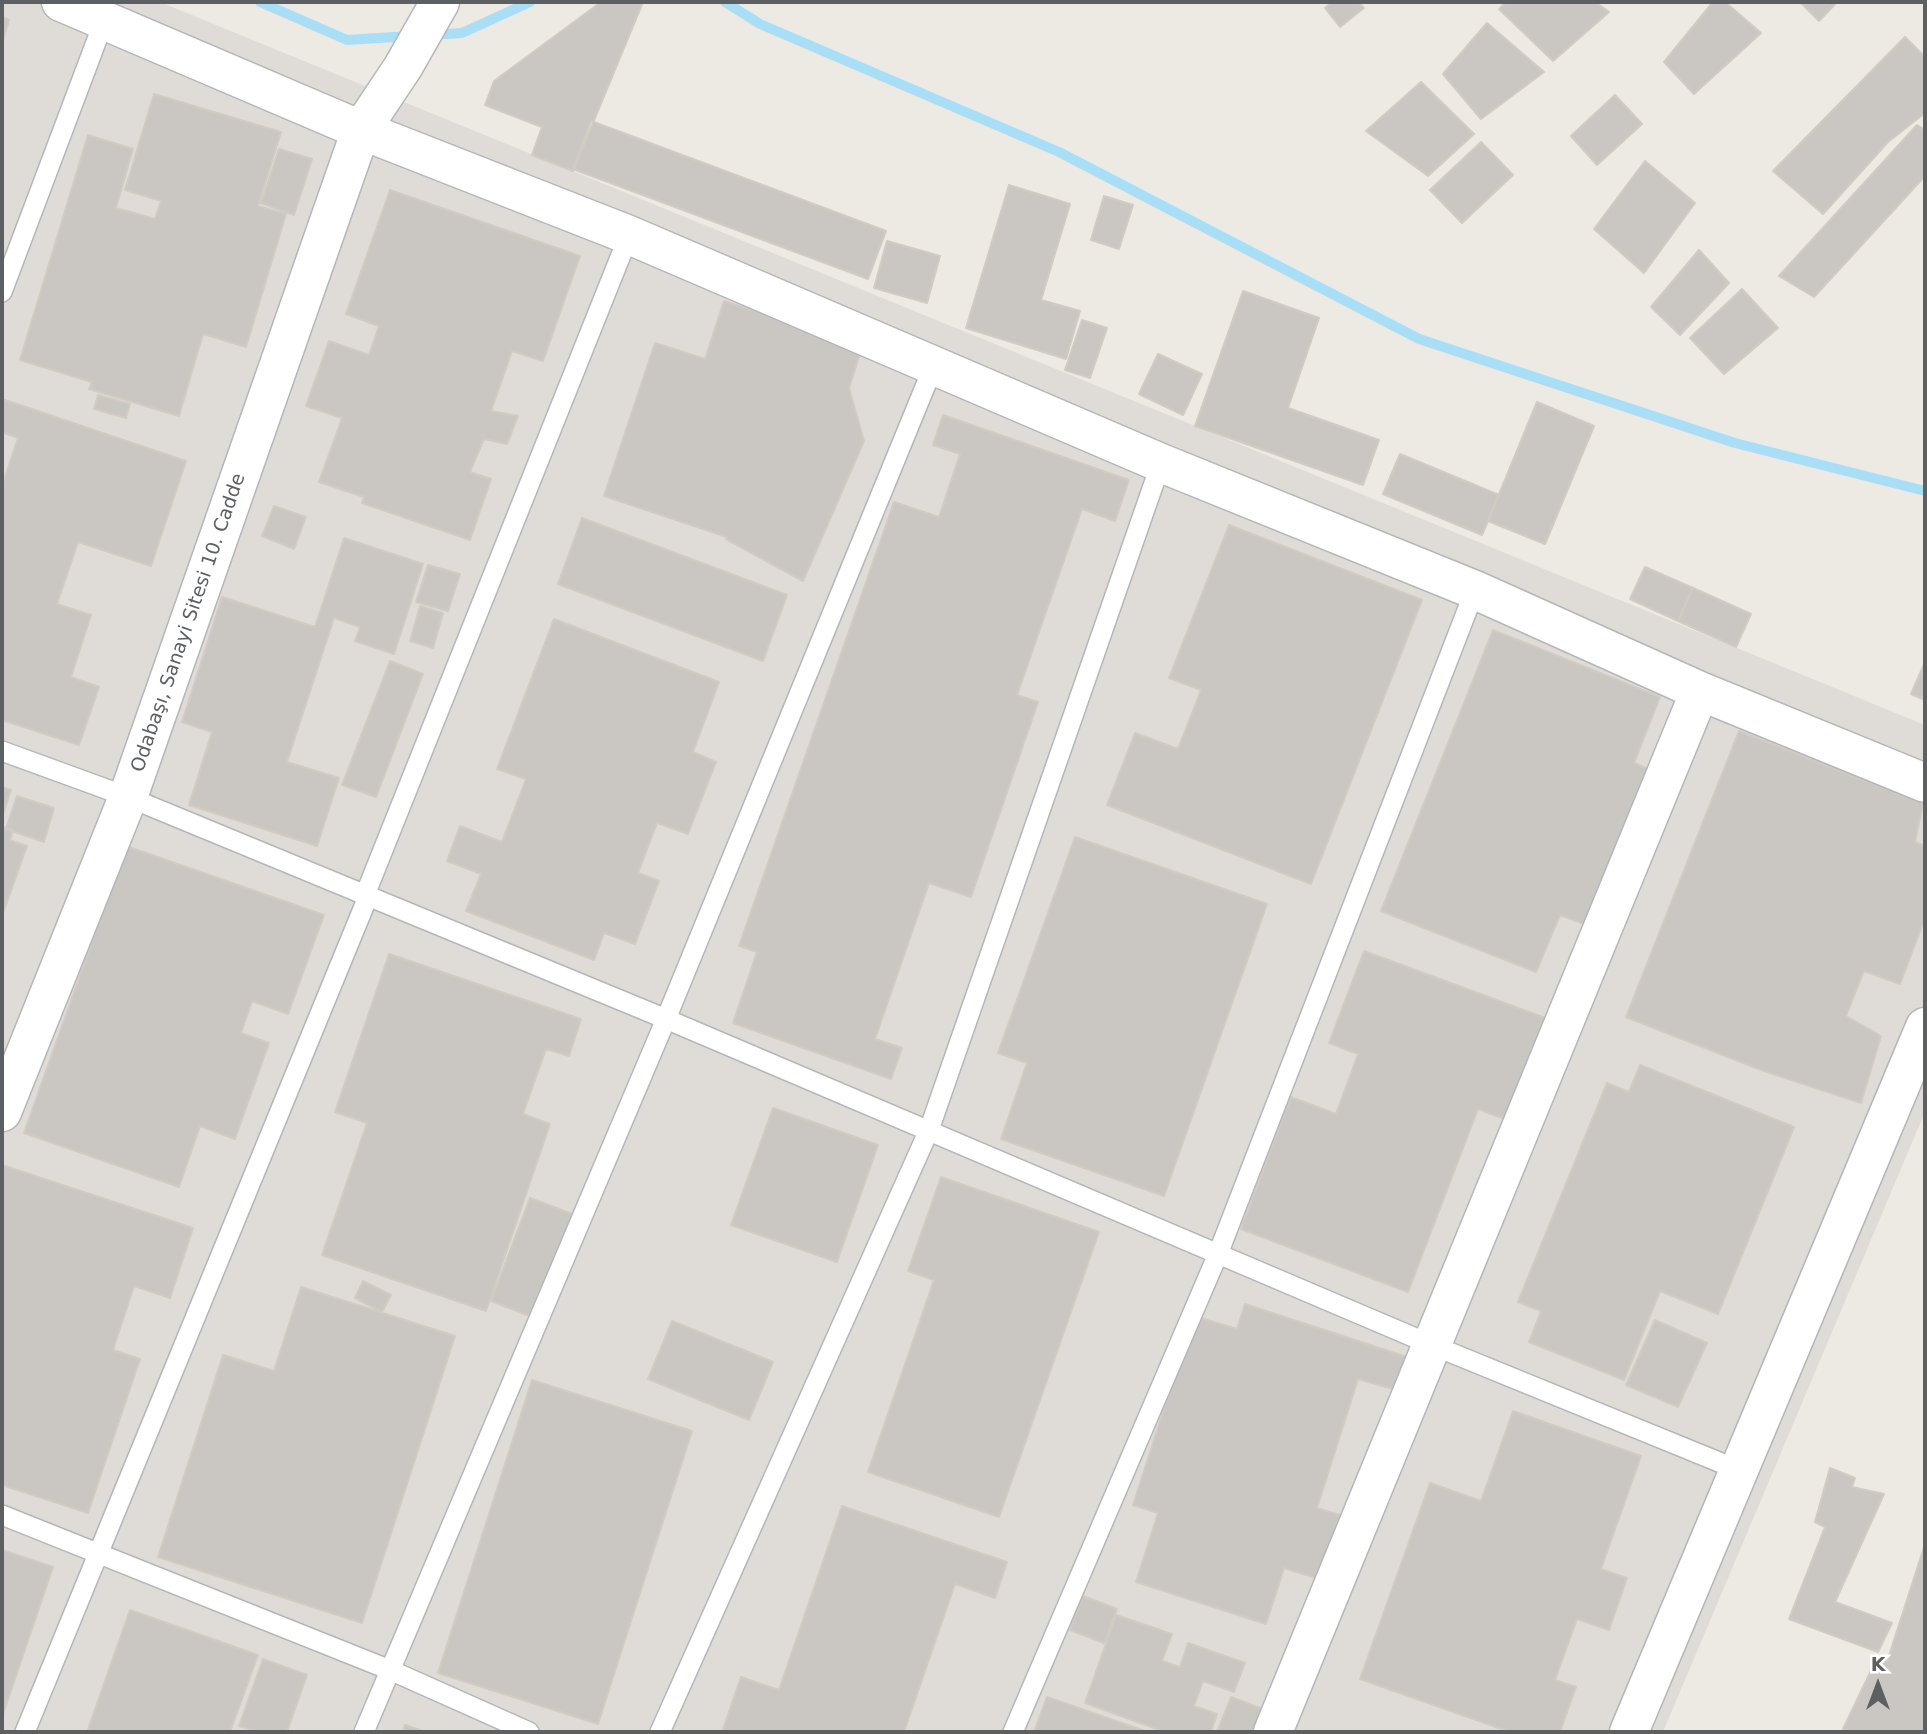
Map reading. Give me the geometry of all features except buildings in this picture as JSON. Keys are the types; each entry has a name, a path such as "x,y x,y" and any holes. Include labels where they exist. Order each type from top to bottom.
{"street":[{"path":"61,2 361,130 629,234 1161,463 1475,590 1700,691 1925,783"},
{"name":"Odabaşı, Sanayi Sitesi 10. Cadde","path":"2,1112 128,797 361,130 403,67 434,11"},
{"path":"1273,1732 1700,691"},
{"path":"1629,1732 1741,1471 1925,1027"}],"lane":[{"path":"2,292 104,21"},
{"path":"24,1732 365,904 365,895 629,234"},
{"path":"364,1732 666,1019 934,365"},
{"path":"660,1732 929,1130 1161,463"},
{"path":"1013,1732 1218,1254 1475,590"},
{"path":"2,751 128,797 666,1019 1432,1345 1741,1471"},
{"path":"2,1515 390,1670 529,1732"}],"shaded area":[{"path":"2,2 160,2 1925,725 1925,1112 1663,1732 2,1732"}],"waterway":[{"path":"260,2 347,40 410,36"},
{"path":"430,35 462,33 530,2"},
{"path":"725,2 760,24 1059,152 1419,339 1735,443 1925,491"}]}
